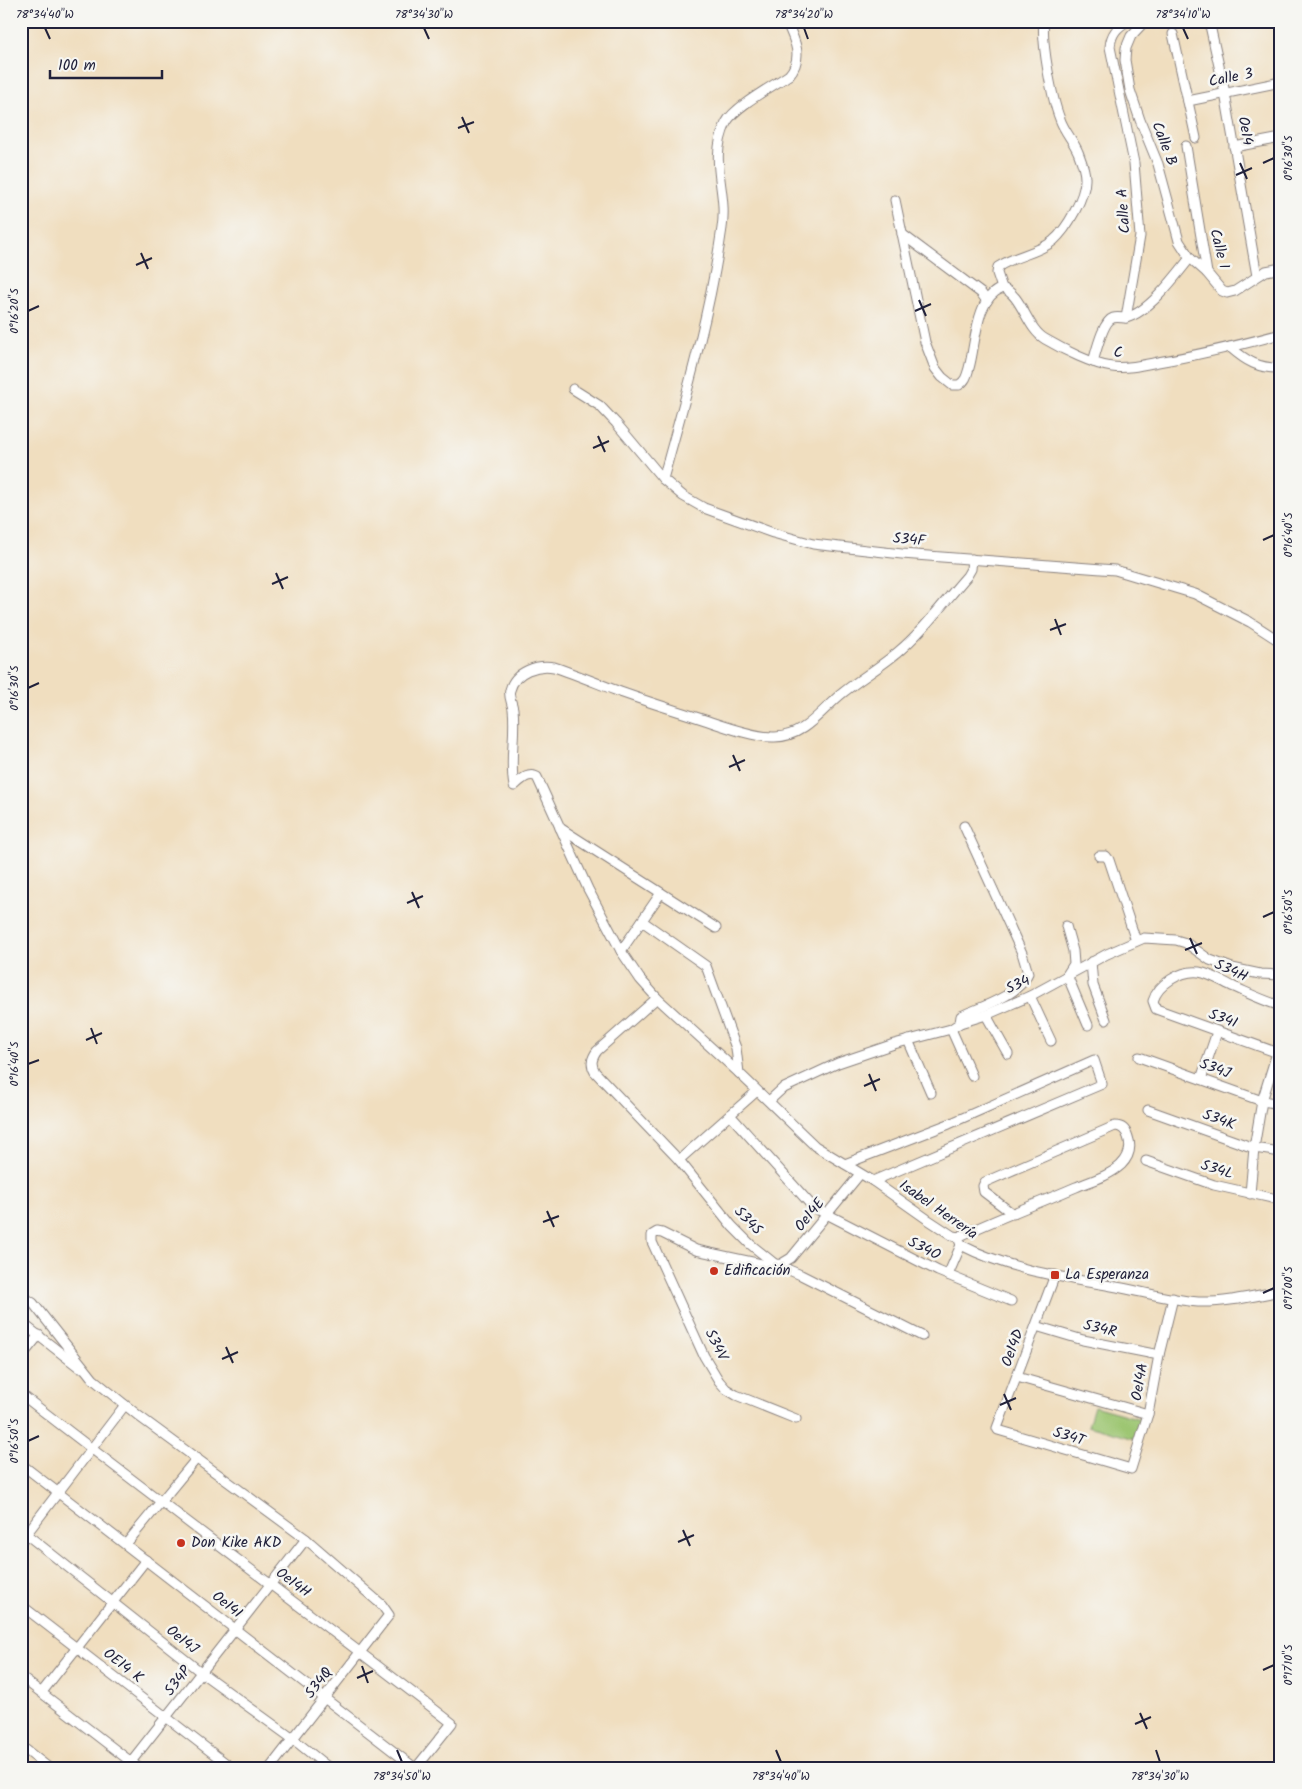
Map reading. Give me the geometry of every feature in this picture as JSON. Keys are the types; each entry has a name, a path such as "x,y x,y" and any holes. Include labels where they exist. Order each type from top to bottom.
{"street":[{"path":"663,479 684,403 714,278 724,204 718,168 721,140 727,122 734,112 789,76 794,70 798,58 786,21"},
{"path":"895,200 925,342 935,368 942,378 952,385 959,385 966,378 974,353 980,313 994,292 1002,288 996,273 998,267 1039,250 1054,240 1074,213 1085,185 1085,173 1078,152 1058,113 1047,60 1044,21"},
{"name":"Calle A","path":"1126,318 1140,236 1134,163 1110,47 1112,35 1122,24 1128,21"},
{"name":"Calle B","path":"1145,21 1131,36 1126,48 1125,60 1130,90 1158,164 1179,240 1190,258 1207,273"},
{"name":"Oe14","path":"1209,21 1225,93 1258,276"},
{"path":"1174,34 1196,138"},
{"name":"Calle 3","path":"1188,100 1281,82"},
{"path":"1234,147 1281,138"},
{"name":"Calle I","path":"1186,146 1207,273 1222,291 1227,293 1235,291 1266,271 1281,268"},
{"path":"902,234 981,293 987,301"},
{"path":"1093,362 1098,344 1108,322 1114,318 1134,316 1144,308 1190,258"},
{"name":"C","path":"1002,288 1014,296 1038,334 1052,343 1093,362 1112,367 1132,367 1230,347 1281,334"},
{"path":"1230,347 1256,366 1281,368"},
{"name":"S34F","path":"573,389 600,406 663,479 683,496 704,508 773,533 813,544 902,554 1115,570 1195,594 1222,606 1281,642"},
{"name":"Isabel Herrería","path":"972,559 971,568 966,576 940,610 911,640 879,668 841,694 810,723 798,731 785,736 774,738 720,725 615,690 554,666 536,667 522,673 510,690 513,711 514,786 528,775 531,774 538,777 559,828 588,889 621,951 640,979 657,998 815,1146 873,1181 960,1241 992,1259 1011,1265 1197,1302 1220,1301 1281,1291"},
{"path":"960,1023 962,1016 988,1006 1024,981 1028,973 1006,918 964,826"},
{"path":"559,828 716,928"},
{"path":"1098,856 1106,856 1109,860 1136,941"},
{"path":"621,951 661,893"},
{"path":"642,921 703,962 706,966 736,1048 739,1073"},
{"path":"1066,926 1073,951 1074,964 1067,975 1088,1025"},
{"name":"S34","path":"769,1101 782,1089 838,1063 870,1051 951,1029 960,1023 986,1015 1030,996 1091,962 1136,941 1152,938 1176,940 1186,943 1210,960 1232,968 1260,974 1281,975"},
{"path":"1091,962 1092,985 1106,1020"},
{"name":"S34H","path":"1156,1009 1153,1004 1154,998 1166,983 1189,973 1198,972 1212,976 1258,998 1281,1006"},
{"path":"1030,996 1051,1041"},
{"name":"S34S","path":"657,998 598,1051 592,1060 592,1067 595,1072 679,1160 732,1226 750,1244 775,1264 801,1275 922,1336"},
{"name":"S34I","path":"1156,1009 1279,1054"},
{"path":"986,1015 1008,1054"},
{"path":"951,1029 972,1076"},
{"path":"1201,1079 1217,1032"},
{"path":"908,1040 931,1093"},
{"path":"1250,1194 1254,1148 1262,1101 1279,1054"},
{"name":"S34J","path":"1139,1057 1262,1101 1281,1104"},
{"path":"845,1164 949,1124 1094,1060 1102,1084 873,1181"},
{"path":"679,1160 757,1091"},
{"name":"S34K","path":"1148,1110 1254,1148 1281,1152"},
{"name":"S34O","path":"730,1115 813,1207 938,1271 1012,1301"},
{"path":"948,1275 960,1241 1013,1214 1117,1168 1125,1160 1130,1149 1126,1132 1119,1126 1115,1126 986,1182 983,1186 984,1192 1013,1214"},
{"name":"S34L","path":"1146,1161 1214,1185 1281,1200"},
{"name":"Oe14E","path":"775,1264 786,1262 791,1258 860,1174"},
{"name":"S34V","path":"775,1264 766,1264 696,1250 662,1233 657,1232 652,1235 652,1242 704,1356 719,1381 726,1389 736,1395 796,1419"},
{"name":"Oe14D","path":"998,1430 997,1426 1055,1275"},
{"path":"21,1295 32,1303 93,1379"},
{"name":"Oe14A","path":"1131,1470 1148,1414 1173,1298"},
{"path":"21,1322 125,1405 306,1539"},
{"name":"S34R","path":"1036,1326 1084,1340 1159,1356"},
{"path":"21,1357 39,1335"},
{"path":"1017,1377 1148,1414"},
{"name":"Oe14H","path":"21,1394 160,1502 271,1583 452,1723 416,1768"},
{"path":"23,1535 92,1450 125,1405"},
{"name":"S34T","path":"998,1430 1131,1470"},
{"path":"126,1544 196,1458"},
{"name":"Oe14I","path":"21,1464 416,1768"},
{"name":"Oe14J","path":"23,1535 329,1768"},
{"name":"S34P","path":"128,1765 306,1539"},
{"name":"S34Q","path":"270,1768 389,1615 382,1606 306,1539"},
{"path":"42,1692 146,1560"},
{"name":"OE14 K","path":"21,1605 232,1768"},
{"path":"21,1676 128,1765 139,1768"},
{"path":"21,1746 39,1764 50,1768"},
{"path":"1079,1767 1091,1768"}],"green space":[{"path":"1094,1406 1140,1419 1135,1439 1088,1426"}],"place":[{"name":"Edificación","path":"714,1271"},
{"name":"La Esperanza","path":"1055,1275"},
{"name":"Don Kike AKD","path":"181,1543"}]}
